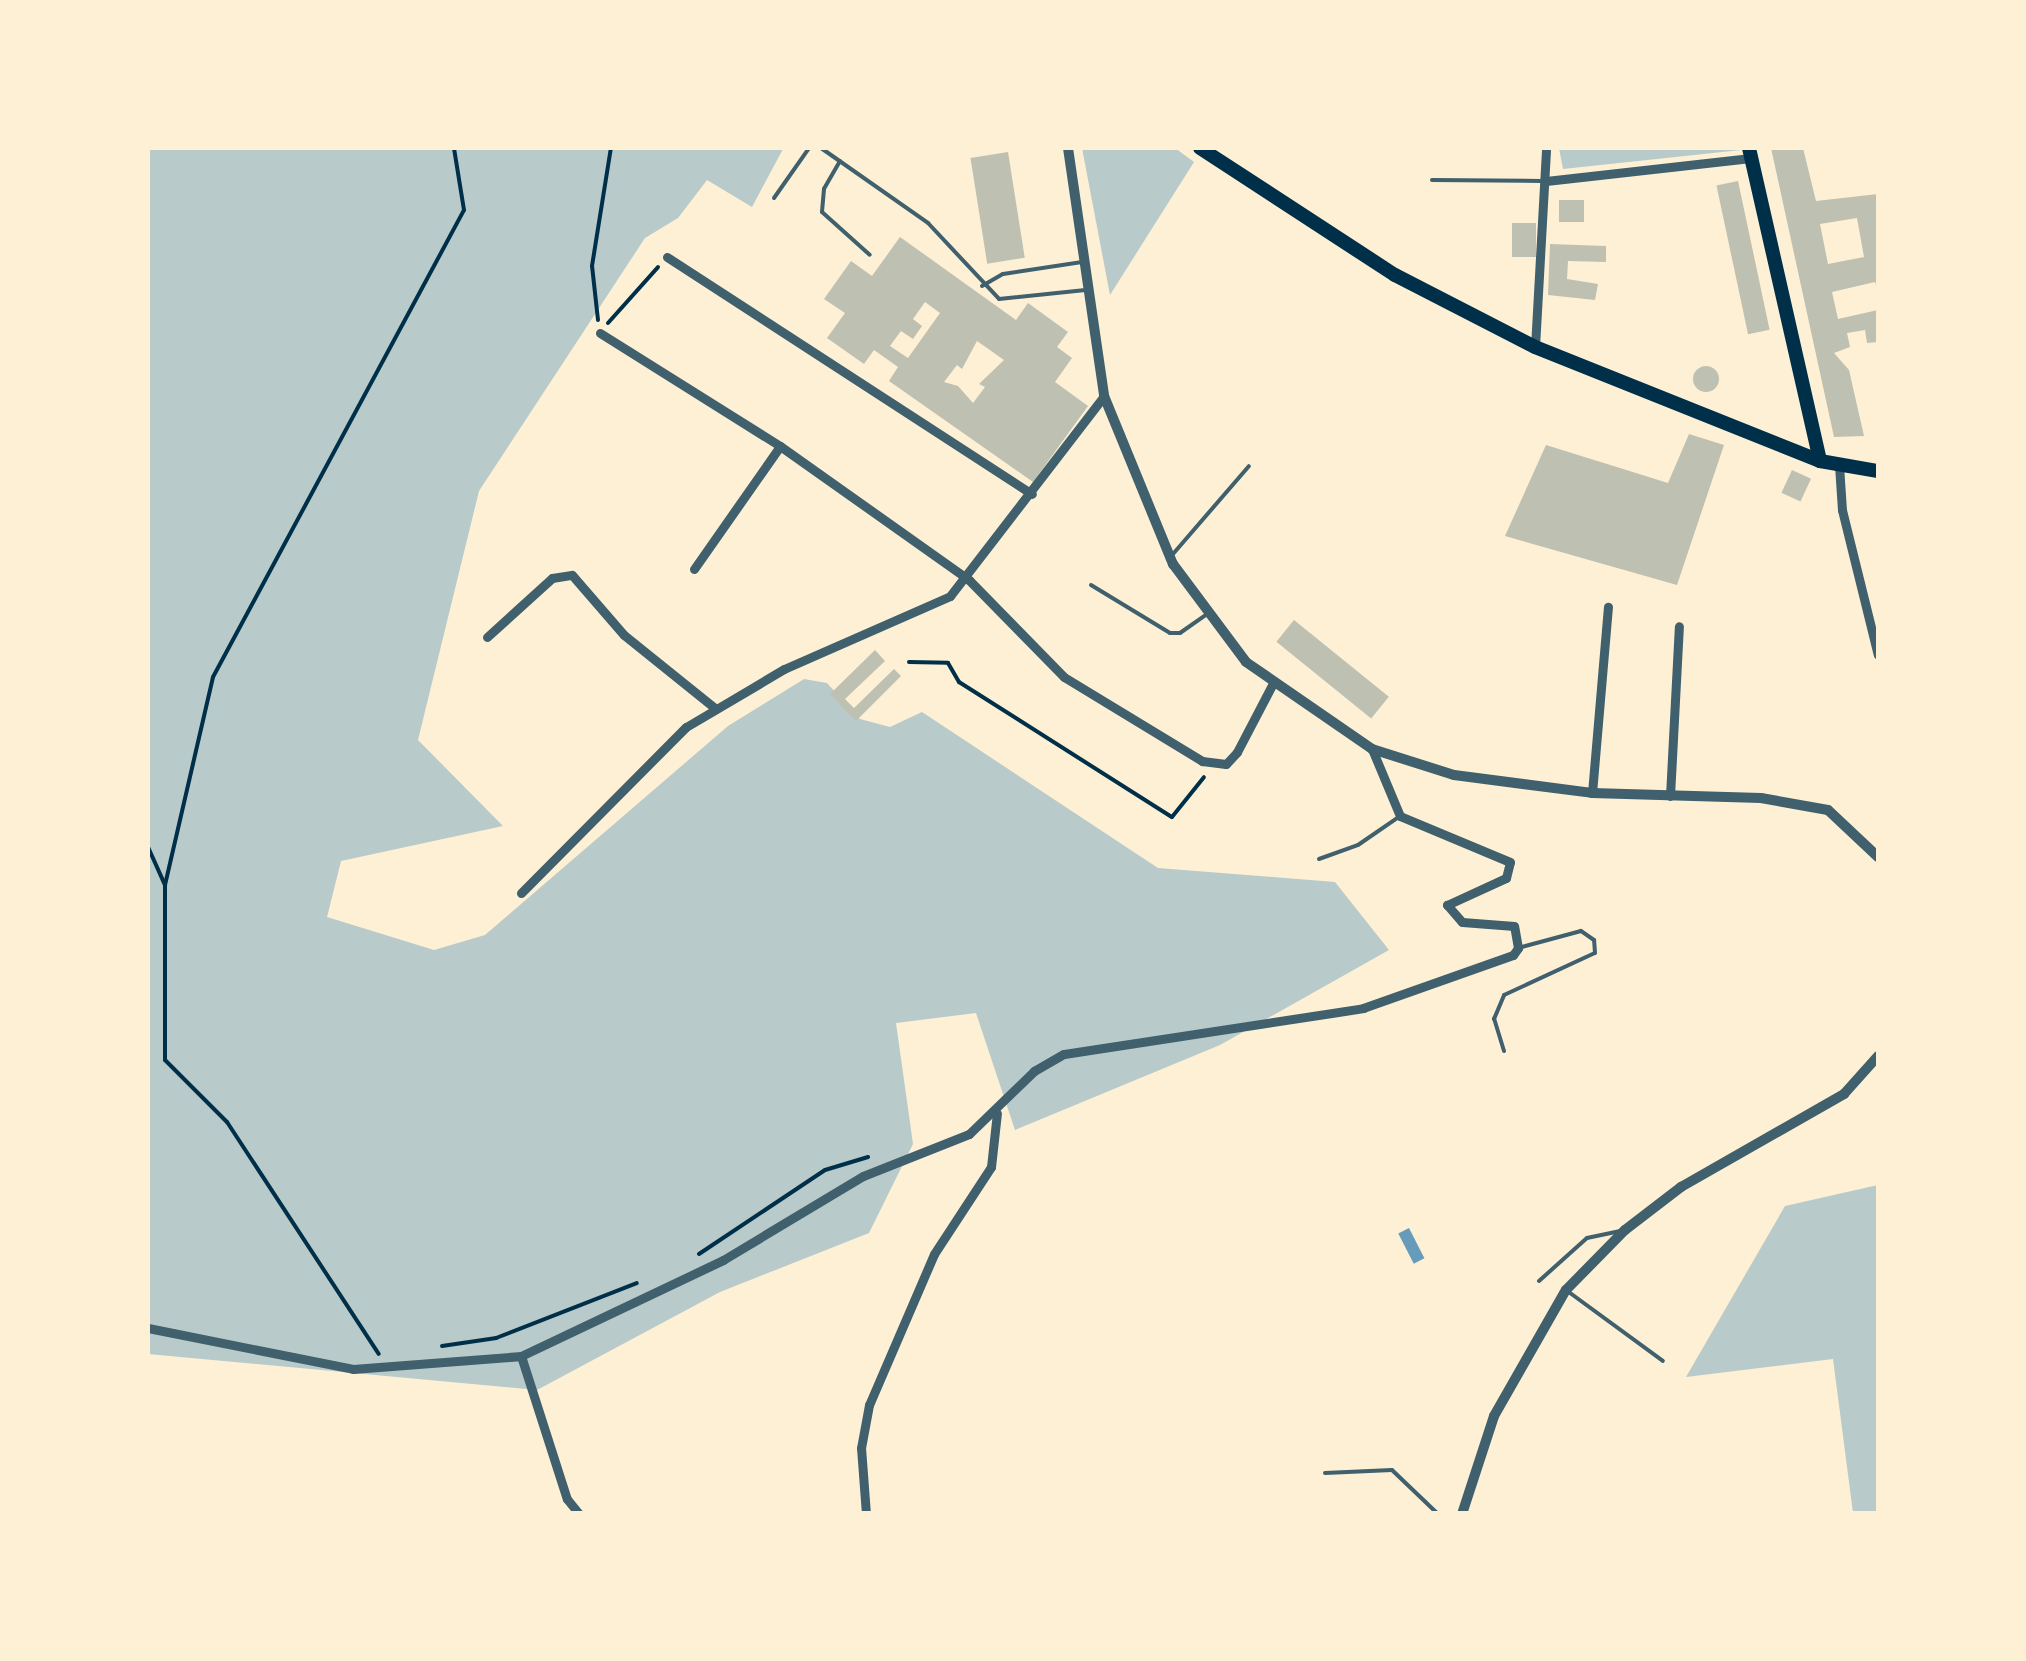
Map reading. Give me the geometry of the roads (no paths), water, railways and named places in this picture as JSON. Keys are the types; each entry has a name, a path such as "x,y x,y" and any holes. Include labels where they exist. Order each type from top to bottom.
{"main road":[{"path":"1200,148 1395,276 1535,348 1820,462 1878,471"},
{"path":"1750,153 1820,462"}],"street":[{"path":"1068,148 1104,396 1170,558 1206,615 1273,683 1372,750 1454,775 1592,792 1760,798 1828,810 1878,857"},
{"path":"1535,348 1546,148"},
{"path":"1546,181 1750,153"},
{"path":"667,257 1032,494"},
{"path":"600,332 780,446 968,580 1064,677 1213,766 1238,752 1273,683"},
{"path":"521,893 686,727 784,668 950,596 968,580 1104,396"},
{"path":"694,569 780,446"},
{"path":"1839,465 1842,510 1878,655"},
{"path":"487,637 552,578 572,575 624,635 716,709"},
{"path":"1592,792 1608,607"},
{"path":"1670,796 1679,626"},
{"path":"148,1328 353,1368 521,1356 723,1260 863,1176 970,1134 1034,1072 1064,1054 1363,1008 1518,948 1514,926 1462,922 1448,913 1451,898 1506,878 1511,869 1505,855 1400,816 1372,750"},
{"path":"1462,1514 1494,1416 1566,1290 1625,1230 1745,1145 1844,1094 1878,1056"},
{"path":"866,1514 862,1448 869,1405 934,1254 990,1166 997,1112"},
{"path":"521,1356 567,1499 579,1514"}],"lane":[{"path":"774,198 809,148"},
{"path":"821,148 928,223 982,286 1015,301 1086,290"},
{"path":"840,161 824,190 822,212 870,255"},
{"path":"1432,180 1546,181"},
{"path":"982,286 1003,274 1082,262"},
{"path":"1170,558 1249,466"},
{"path":"1091,585 1170,632 1180,633 1206,615"},
{"path":"1319,859 1371,838 1400,816"},
{"path":"1504,1051 1494,1019 1504,995 1595,953 1594,940 1581,931 1518,948"},
{"path":"1539,1281 1586,1238 1625,1230"},
{"path":"1566,1290 1663,1361"},
{"path":"1325,1472 1392,1470 1438,1514"}],"water":[{"path":"1409,1228 1424,1258 1414,1264 1398,1233"}]}
